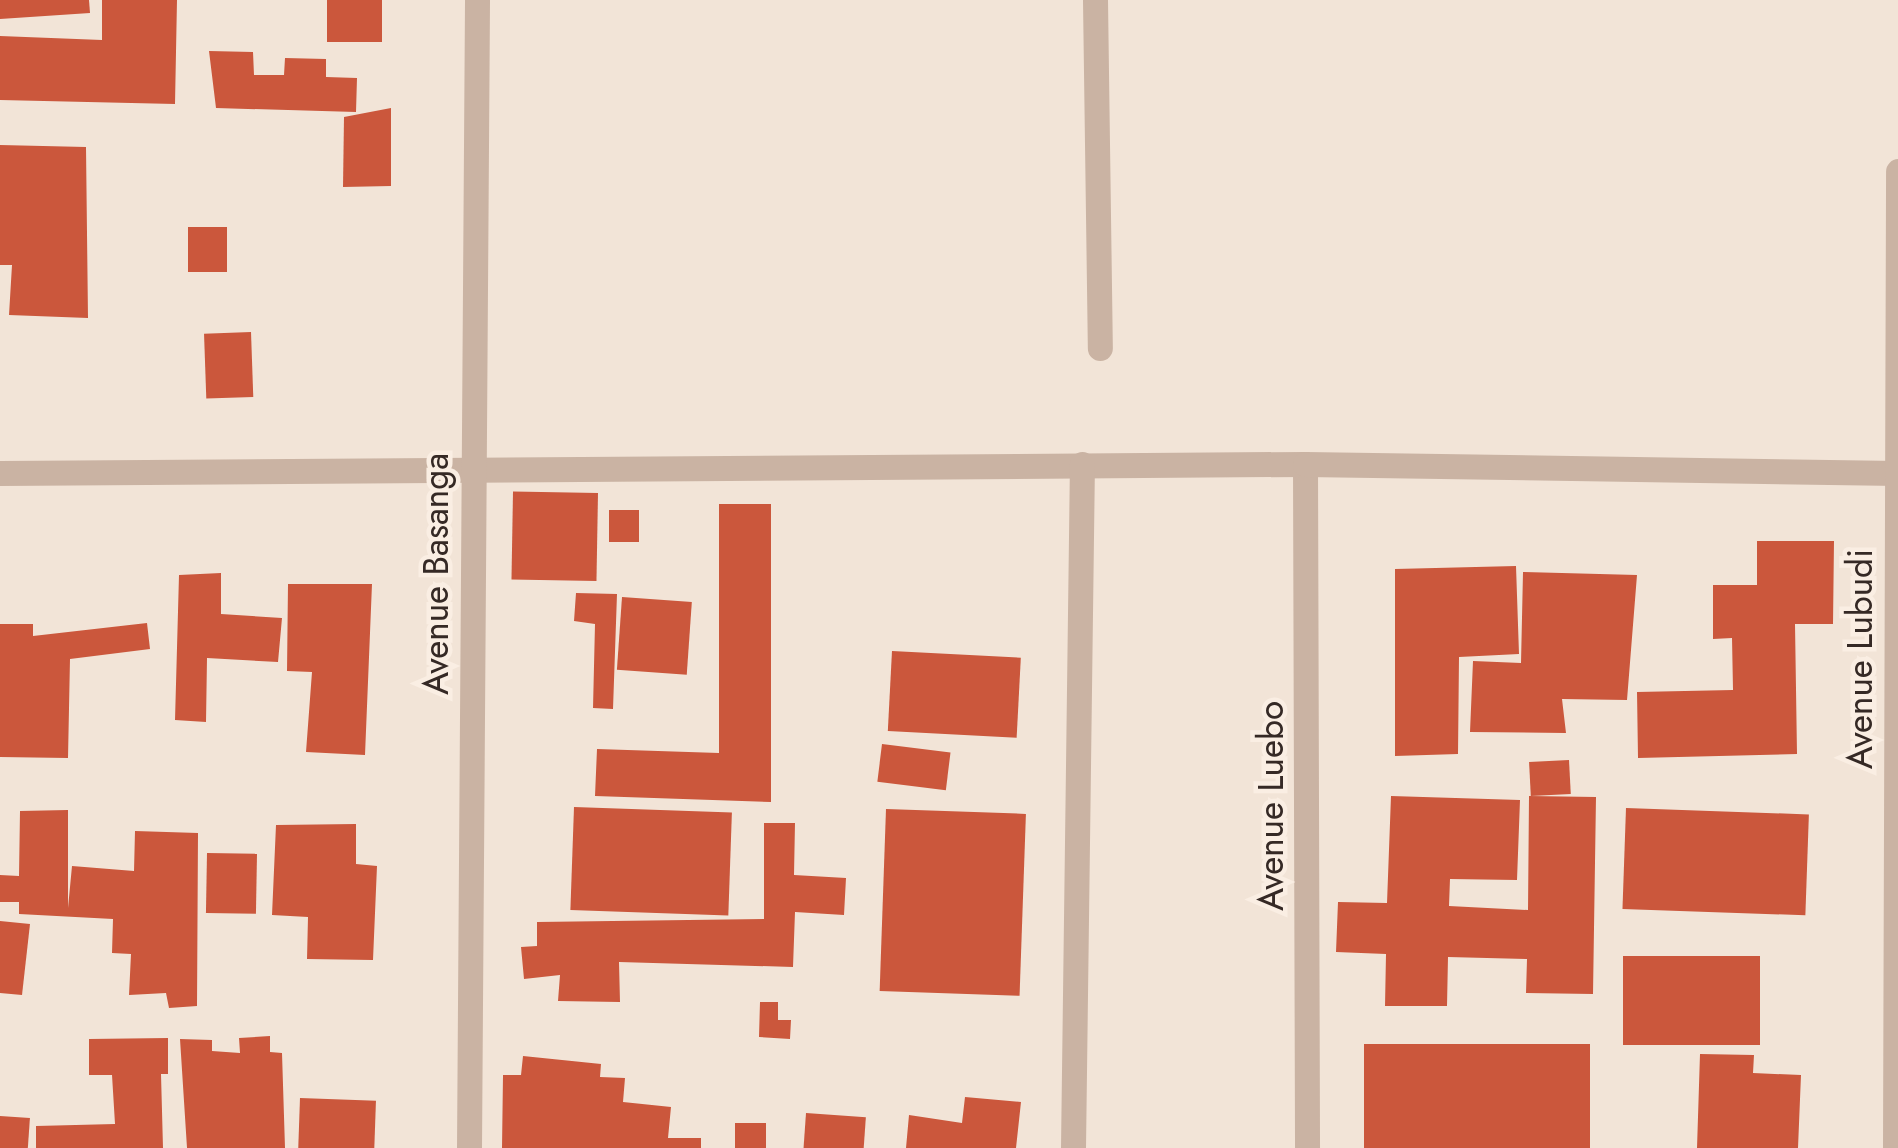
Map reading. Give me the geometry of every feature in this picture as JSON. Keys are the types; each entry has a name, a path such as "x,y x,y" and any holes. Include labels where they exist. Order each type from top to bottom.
{"street":[{"name":"Avenue Basanga","path":"469,1148 476,0"},
{"path":"1095,0 1100,348"},
{"name":"Avenue Lubudi","path":"1895,1148 1898,171"},
{"path":"1073,1148 1082,464"},
{"path":"0,474 1082,464 1896,473"},
{"name":"Avenue Luebo","path":"1305,464 1307,1148"}],"building":[{"path":"0,0 89,0 90,13 0,19"},
{"path":"102,0 177,0 175,104 0,100 0,36 102,40"},
{"path":"327,0 382,0 382,42 327,42"},
{"path":"209,51 253,52 254,75 284,75 285,58 326,59 326,77 357,78 356,112 216,108"},
{"path":"391,108 391,186 343,187 344,117"},
{"path":"0,145 86,147 88,318 9,315 12,265 0,265"},
{"path":"188,227 227,227 227,272 188,272"},
{"path":"251,332 253,397 206,399 204,334"},
{"path":"513,492 598,493 596,581 511,580"},
{"path":"719,504 771,504 771,802 595,796 597,749 719,753"},
{"path":"609,510 639,510 639,542 609,542"},
{"path":"1757,541 1834,541 1833,624 1795,624 1797,754 1638,758 1637,692 1733,690 1732,638 1713,639 1713,585 1757,585"},
{"path":"1516,566 1519,654 1459,657 1458,754 1395,756 1395,569"},
{"path":"1523,572 1637,575 1627,700 1562,699 1566,733 1470,732 1473,661 1521,663"},
{"path":"221,573 221,614 282,618 278,662 207,658 206,722 175,720 179,575"},
{"path":"288,584 372,584 365,755 306,752 312,672 287,671"},
{"path":"576,593 617,594 613,709 593,708 595,624 574,621"},
{"path":"622,597 692,602 687,675 617,670"},
{"path":"147,623 150,649 70,659 68,758 0,757 0,624 33,624 33,636"},
{"path":"892,651 1021,658 1017,738 888,731"},
{"path":"882,744 950,752 946,790 877,782"},
{"path":"1569,760 1571,794 1531,796 1529,762"},
{"path":"1391,796 1520,800 1517,880 1450,879 1449,906 1528,910 1529,796 1596,797 1593,994 1526,993 1527,959 1448,957 1447,1006 1385,1006 1386,954 1336,952 1338,902 1387,903"},
{"path":"574,807 732,813 728,915 570,910"},
{"path":"1626,808 1809,814 1805,915 1622,909"},
{"path":"886,809 1026,814 1020,996 880,991"},
{"path":"68,810 68,908 72,866 134,871 135,831 198,833 197,1006 169,1008 166,993 129,995 131,954 112,953 113,919 19,914 19,902 0,902 0,875 19,876 20,811"},
{"path":"764,823 795,823 794,875 846,878 844,915 795,912 793,967 619,962 620,1002 558,1001 560,975 524,979 521,947 537,946 537,922 764,919"},
{"path":"356,824 356,864 377,866 373,960 307,959 308,917 272,915 276,825"},
{"path":"207,853 257,854 256,914 206,913"},
{"path":"0,921 30,924 22,995 0,993"},
{"path":"1623,956 1760,956 1760,1045 1623,1045"},
{"path":"760,1002 778,1002 778,1020 791,1020 790,1039 759,1037"},
{"path":"270,1036 270,1052 282,1053 285,1148 187,1148 180,1039 212,1040 212,1051 240,1053 239,1038"},
{"path":"168,1038 168,1074 161,1074 163,1148 36,1148 36,1126 115,1124 112,1075 89,1075 89,1039"},
{"path":"1364,1044 1590,1044 1590,1148 1364,1148"},
{"path":"1700,1054 1754,1055 1753,1073 1801,1075 1798,1148 1697,1148"},
{"path":"523,1056 601,1064 600,1077 625,1078 623,1102 671,1107 668,1138 701,1138 701,1148 502,1148 503,1075 521,1075"},
{"path":"965,1097 1021,1102 1016,1148 906,1148 909,1115 962,1123"},
{"path":"300,1098 376,1101 374,1148 298,1148"},
{"path":"806,1113 866,1117 864,1148 804,1148"},
{"path":"0,1116 30,1118 28,1148 0,1148"},
{"path":"735,1123 766,1123 766,1148 735,1148"}]}
